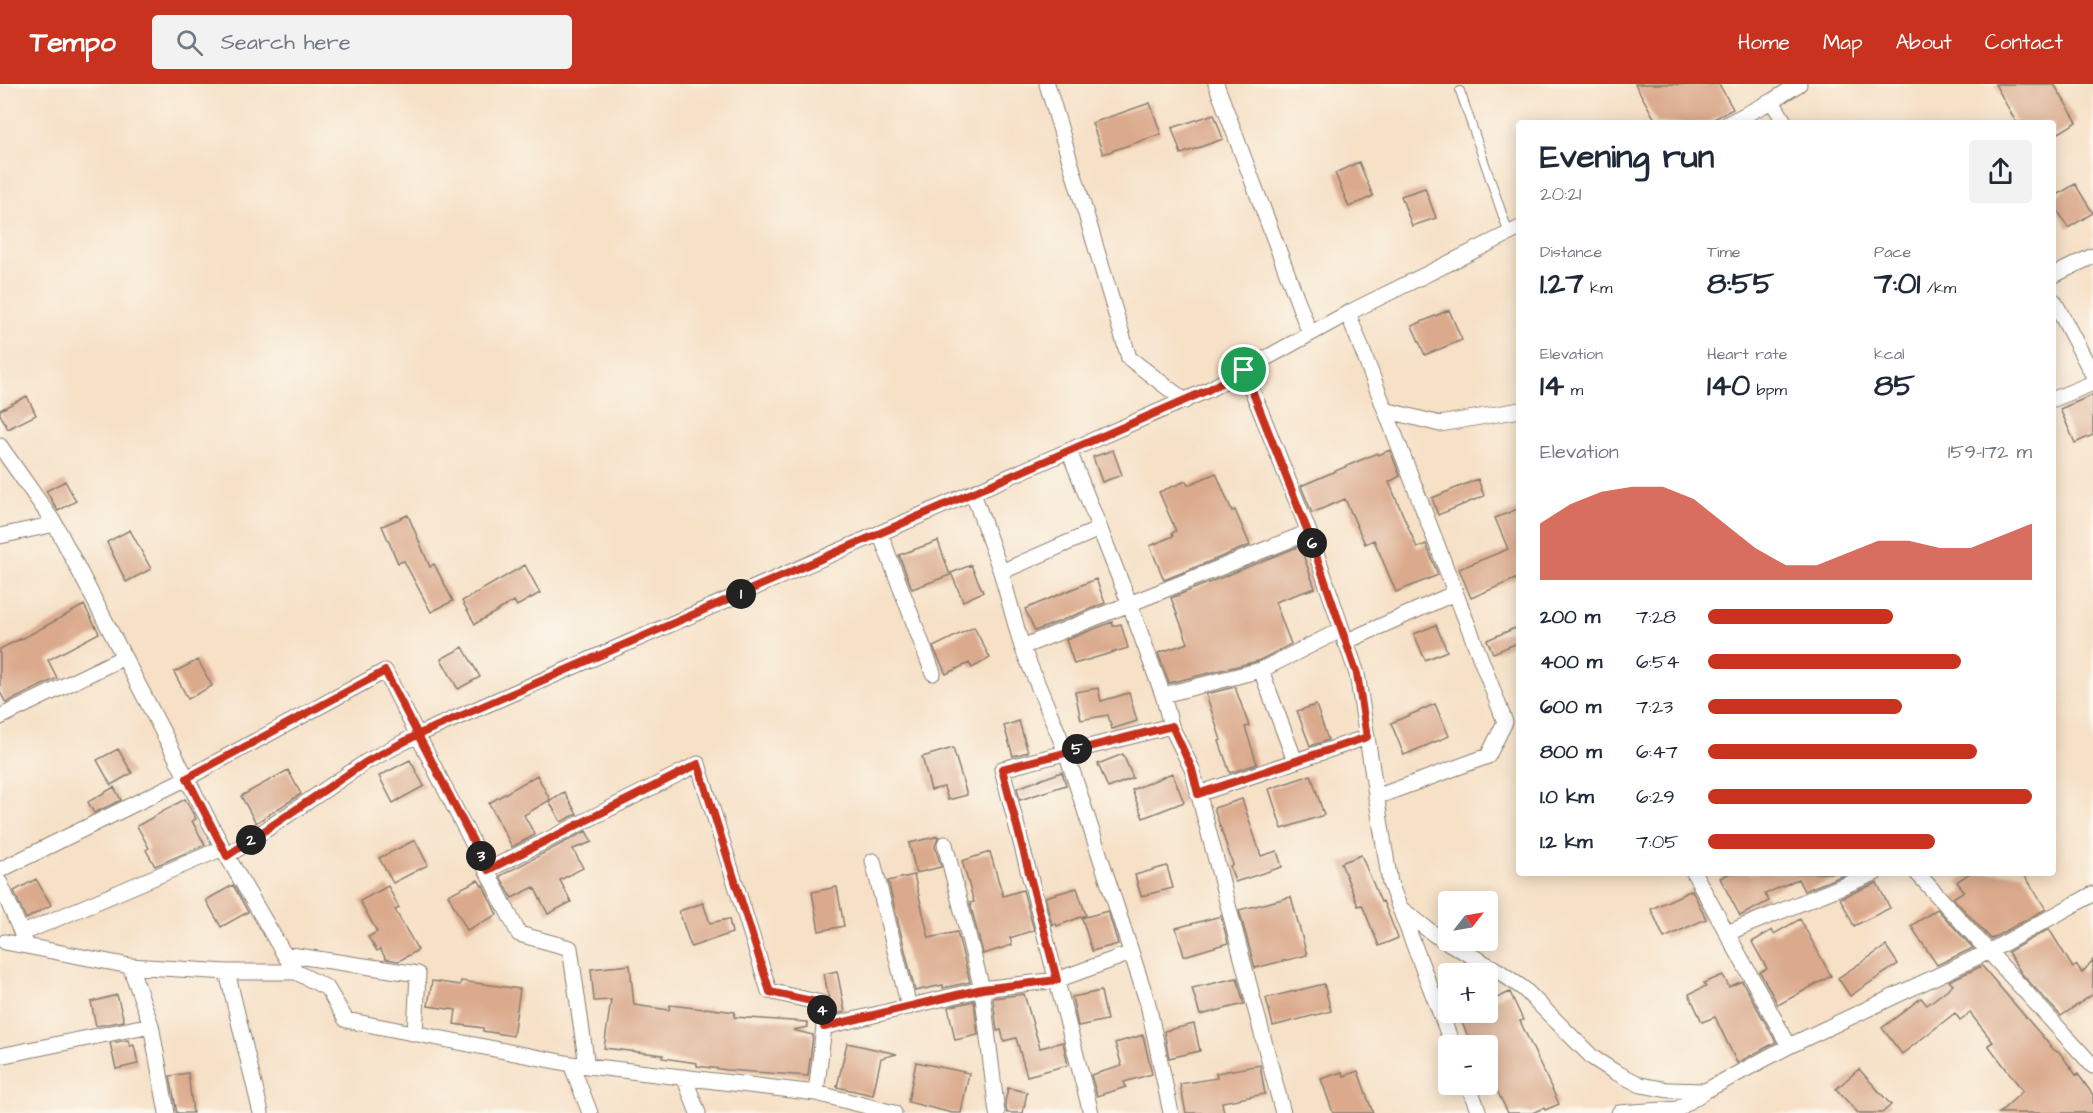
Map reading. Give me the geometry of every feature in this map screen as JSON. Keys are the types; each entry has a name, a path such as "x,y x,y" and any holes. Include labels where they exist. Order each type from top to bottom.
{"street":[{"path":"1047,84 1129,358 1185,401"},
{"path":"1216,84 1310,334"},
{"path":"1735,120 1772,101 1798,84"},
{"path":"1772,101 1783,120"},
{"path":"5,942 25,940 225,852 366,762 417,735 1185,401 1348,313 1514,231"},
{"path":"2056,274 2093,256"},
{"path":"2056,305 2093,375"},
{"path":"1348,313 1505,722 1488,756 1376,797"},
{"path":"1244,370 1308,532 1357,674 1390,884 1449,1035"},
{"path":"2056,398 2093,383"},
{"path":"1385,410 1440,424 1516,411"},
{"path":"0,446 55,524 225,852 296,972"},
{"path":"1069,451 1130,605 1172,726 1192,769 1283,1113"},
{"path":"973,492 1022,647 1066,752 1148,1004 1171,1113"},
{"path":"0,536 55,524"},
{"path":"1000,572 1099,529"},
{"path":"1022,647 1308,532"},
{"path":"880,533 933,673"},
{"path":"1163,695 1261,670 1455,593"},
{"path":"0,717 124,657"},
{"path":"1261,670 1295,761"},
{"path":"0,870 187,778 385,671 519,934 570,948 579,1065 587,1112"},
{"path":"1091,1113 1002,769 1172,726"},
{"path":"1198,794 1367,737"},
{"path":"488,870 698,764 770,992 821,1003 824,1027 816,1093"},
{"path":"945,844 982,989 997,1113"},
{"path":"873,861 909,1007"},
{"path":"1696,876 1789,1046"},
{"path":"1727,933 1868,876"},
{"path":"1920,876 2091,1060"},
{"path":"0,883 25,940"},
{"path":"1619,1113 1675,1111 1705,1091 1789,1046 1990,951 2093,894"},
{"path":"1400,908 1435,934 1500,972 1524,989 1593,1058 1615,1072 1641,1085 1668,1090 1705,1091"},
{"path":"25,940 130,966 227,972 296,972 327,988 346,1020 579,1065 816,1093 894,1113"},
{"path":"824,1027 982,989 1057,980 1131,953"},
{"path":"284,954 418,974 415,1034"},
{"path":"130,966 150,1025 167,1113"},
{"path":"227,972 261,1113"},
{"path":"0,1056 150,1025"},
{"path":"684,1077 698,1113"},
{"path":"1472,1095 1479,1113"}],"lane":[{"path":"1460,91 1514,231"}],"building":[{"path":"1635,84 1719,84 1733,109 1713,120 1655,120"},
{"path":"1995,84 2054,84 2077,122 2056,135 2056,120 2015,120"},
{"path":"1150,103 1161,134 1103,154 1092,123"},
{"path":"1214,114 1223,139 1181,154 1172,128"},
{"path":"1359,162 1373,196 1349,207 1335,173"},
{"path":"2075,184 2093,213 2068,228 2056,207 2056,196"},
{"path":"1425,188 1436,218 1412,226 1401,196"},
{"path":"1449,310 1462,340 1425,355 1412,326"},
{"path":"2093,395 2093,435 2075,443 2060,409"},
{"path":"27,396 36,415 8,429 0,410"},
{"path":"1113,450 1122,475 1102,482 1093,457"},
{"path":"1390,450 1400,476 1389,482 1417,548 1426,544 1438,575 1396,592 1374,540 1365,544 1345,499 1312,513 1301,486 1377,453 1378,455"},
{"path":"1216,473 1250,545 1164,580 1150,546 1173,536 1172,533 1176,531 1159,492 1186,481 1188,485"},
{"path":"1478,479 1484,496 1438,515 1432,498"},
{"path":"65,481 76,501 58,511 46,491"},
{"path":"1516,510 1516,579 1471,598 1459,569 1508,549 1495,518"},
{"path":"408,515 430,567 434,564 453,601 431,612 404,561 398,563 382,526"},
{"path":"130,530 151,569 126,582 107,542"},
{"path":"938,541 950,575 912,589 899,555"},
{"path":"1300,546 1315,588 1275,602 1291,644 1258,661 1169,683 1158,653 1188,643 1171,598"},
{"path":"525,565 540,593 517,606 514,601 475,624 462,601"},
{"path":"971,565 983,592 963,601 951,573"},
{"path":"1096,579 1105,603 1035,631 1025,609"},
{"path":"84,605 99,633 48,660 57,678 6,703 0,692 0,649"},
{"path":"1112,622 1113,626 1121,624 1128,648 1074,664 1066,640"},
{"path":"1436,625 1447,651 1425,660 1414,634"},
{"path":"974,627 990,658 972,668 969,663 946,674 933,647"},
{"path":"1516,628 1516,644 1493,653 1487,640"},
{"path":"463,647 480,677 458,689 441,659"},
{"path":"198,660 212,686 188,699 174,672"},
{"path":"1235,687 1249,726 1245,727 1257,764 1230,773 1206,694"},
{"path":"1098,688 1101,701 1129,693 1137,721 1112,729 1108,715 1081,720 1075,692"},
{"path":"1435,704 1449,736 1404,755 1391,723"},
{"path":"1316,705 1328,740 1310,746 1297,711"},
{"path":"1019,721 1028,752 1013,756 1004,726"},
{"path":"953,748 967,795 948,800 944,787 931,790 922,757"},
{"path":"118,749 132,773 111,785 97,760"},
{"path":"1123,754 1133,778 1108,788 1098,764"},
{"path":"410,760 424,786 393,803 379,776"},
{"path":"288,770 301,794 256,823 241,796"},
{"path":"1062,772 1066,785 1020,800 1017,788"},
{"path":"1172,773 1184,802 1143,818 1132,790"},
{"path":"537,775 550,800 524,815 535,835 512,847 489,803"},
{"path":"1311,775 1324,815 1282,829 1269,789"},
{"path":"114,787 121,800 94,813 88,802"},
{"path":"564,792 577,814 561,822 549,801"},
{"path":"185,799 196,819 192,821 205,845 155,866 146,850 149,848 137,826"},
{"path":"1242,799 1261,856 1277,851 1282,867 1235,882 1230,866 1233,865 1214,808"},
{"path":"586,831 592,842 573,849 583,868 560,880 571,902 548,914 534,887 512,898 500,876"},
{"path":"939,836 935,846 941,867 916,873 909,843"},
{"path":"415,840 428,865 393,883 379,858"},
{"path":"990,852 1003,896 1023,890 1034,930 1010,938 1012,945 983,954 970,903 974,902 962,861"},
{"path":"1361,855 1398,938 1379,946 1362,905 1358,906 1341,863"},
{"path":"1167,866 1173,888 1141,896 1135,875"},
{"path":"914,875 929,938 957,932 970,982 915,991 888,881"},
{"path":"1724,876 1842,876 1804,891 1798,879 1765,894 1769,901 1740,916 1720,878"},
{"path":"1966,876 2025,876 2046,909 1991,939 1953,898 1964,891 1957,882"},
{"path":"36,879 51,905 26,919 14,891"},
{"path":"478,880 483,885 497,915 467,930 448,895"},
{"path":"1877,883 1890,908 1854,926 1840,898"},
{"path":"233,885 248,912 221,927 206,900"},
{"path":"388,886 399,908 395,910 418,950 399,961 386,959 380,949 377,951 368,937 377,932 360,901"},
{"path":"837,887 844,926 819,931 812,892"},
{"path":"1077,888 1086,915 1057,926 1052,925 1045,897"},
{"path":"1692,890 1706,919 1664,938 1651,909"},
{"path":"1291,897 1307,955 1255,968 1239,910"},
{"path":"703,903 710,923 729,919 732,933 691,947 679,911"},
{"path":"1937,909 1973,948 1937,965 1911,926"},
{"path":"1108,911 1118,944 1092,951 1082,918"},
{"path":"1221,916 1228,943 1184,956 1176,928"},
{"path":"1800,919 1831,976 1778,1005 1760,972 1767,969 1752,942 1772,930 1774,934"},
{"path":"2049,929 2073,968 2077,965 2082,973 2093,960 2093,994 2061,1016 2021,973 2008,952"},
{"path":"1886,946 1898,964 1850,996 1838,978"},
{"path":"630,965 634,1005 669,1010 670,1005 705,1008 735,1012 734,1017 807,1022 808,1027 793,1030 813,1035 808,1076 697,1066 697,1063 662,1058 663,1055 604,1048 611,1000 594,1001 591,969"},
{"path":"1982,966 2054,1050 2060,1053 2076,1075 2078,1074 2093,1095 2093,1113 1999,1113 2023,1091 1988,1045 1993,1042 1970,1013 1960,1020 1955,1013 1902,1054 1882,1028 1921,998 1927,1005 1953,985 1949,981"},
{"path":"837,971 845,1012 832,1015 824,974"},
{"path":"1723,975 1729,987 1742,981 1776,1042 1737,1063 1715,1017 1702,1022 1689,994 1706,986 1704,983"},
{"path":"1237,978 1244,1004 1200,1015 1192,988"},
{"path":"432,981 460,985 461,981 520,989 513,1036 483,1031 483,1028 454,1024 456,1010 428,1006"},
{"path":"1324,984 1331,1011 1273,1026 1266,998"},
{"path":"1101,991 1107,1020 1078,1026 1072,997"},
{"path":"1510,992 1523,1020 1520,1021 1559,1104 1532,1113 1508,1113 1498,1092 1498,1035 1467,1035 1462,1023 1498,1023 1498,997"},
{"path":"1024,994 1040,1048 1063,1042 1068,1065 1027,1076 1016,1038 1004,1041 1001,1030 997,1031 993,998"},
{"path":"117,995 124,1021 96,1026 91,1002"},
{"path":"974,1001 978,1035 955,1040 948,1007"},
{"path":"1194,1024 1200,1051 1169,1058 1164,1031"},
{"path":"1143,1035 1152,1074 1124,1082 1126,1087 1097,1096 1091,1075 1122,1066 1115,1043"},
{"path":"128,1040 130,1046 134,1045 138,1064 116,1069 110,1043"},
{"path":"847,1043 897,1054 881,1058 873,1095 837,1087"},
{"path":"916,1062 969,1073 961,1113 952,1113 908,1102"},
{"path":"1260,1065 1265,1094 1222,1102 1224,1113 1186,1113 1180,1084 1217,1078 1216,1073"},
{"path":"1859,1069 1891,1105 1882,1113 1858,1113 1836,1089"},
{"path":"1358,1071 1373,1113 1333,1113 1321,1079 1342,1072 1344,1076"},
{"path":"188,1073 193,1113 177,1113 170,1076"},
{"path":"1008,1088 1027,1092 1023,1113 1007,1113 1005,1102"}],"route":[{"path":"1244,370 1208,390 417,735 366,762 227,856 187,778 385,671 417,735 488,870 698,764 770,992 821,1003 824,1027 982,989 1057,980 1002,769 1172,726 1192,769 1198,794 1367,737 1357,674 1308,532 1244,370"}]}
